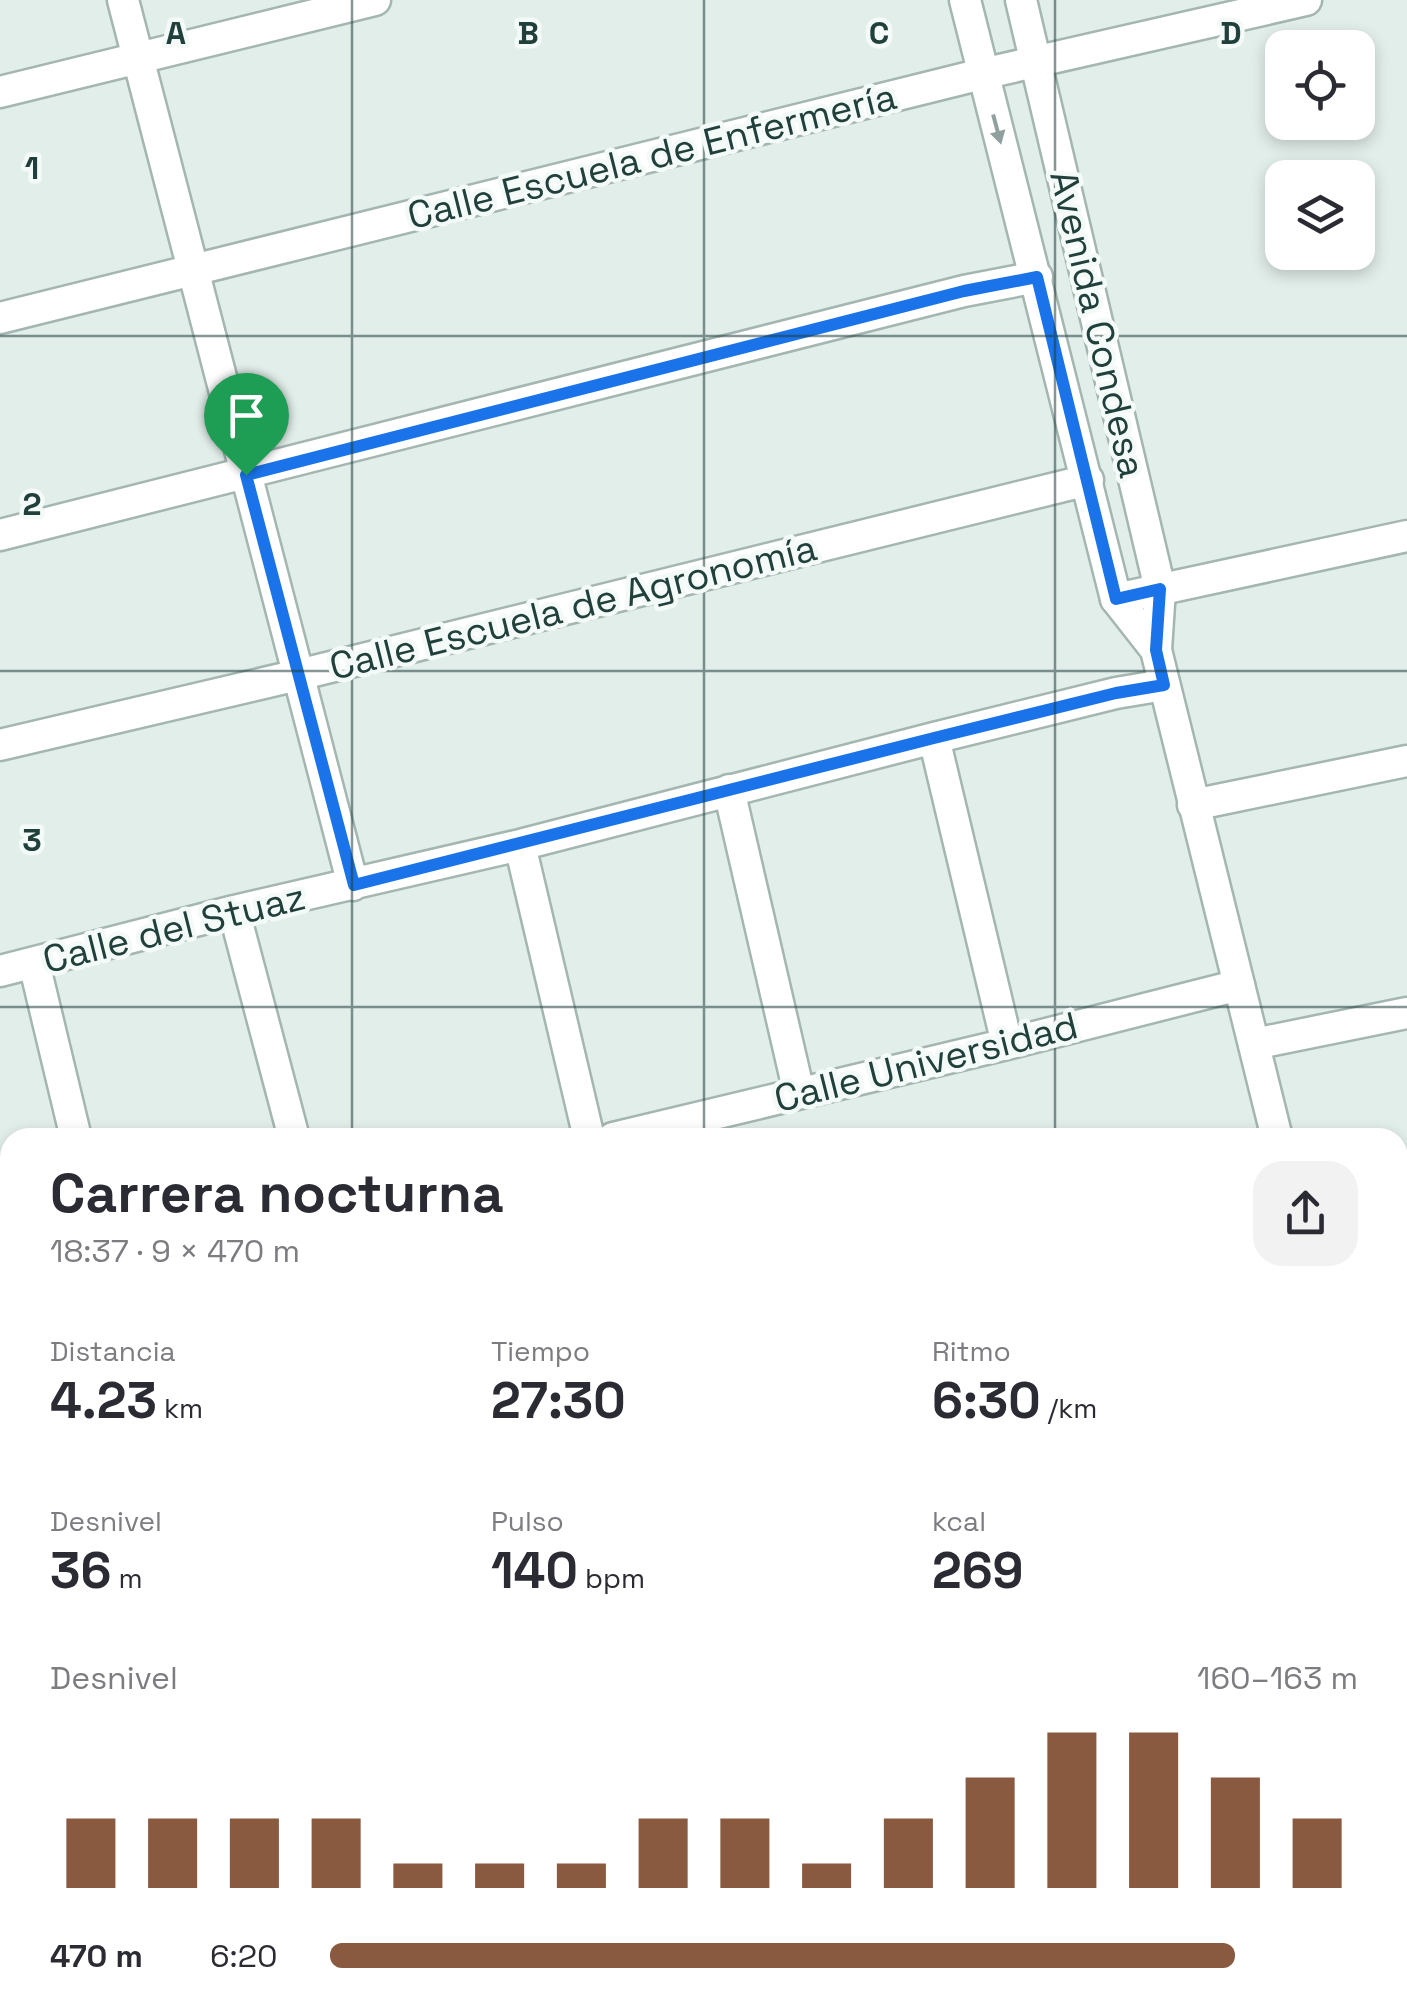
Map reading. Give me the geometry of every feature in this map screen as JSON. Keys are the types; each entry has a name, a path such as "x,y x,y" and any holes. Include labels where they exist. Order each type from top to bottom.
{"street":[{"path":"123,0 354,885"},
{"path":"0,92 374,0"},
{"name":"Avenida Condesa","path":"965,0 1116,599 1156,650"},
{"name":"Avenida Condesa","path":"1021,0 1160,589 1156,650 1275,1128"},
{"name":"Calle Escuela de Enfermería","path":"0,318 982,74 1306,0"},
{"path":"0,535 964,291 1037,277"},
{"name":"Calle Escuela de Agronomía","path":"0,745 1088,480"},
{"path":"1116,599 1407,536"},
{"name":"Calle del Stuaz","path":"0,971 1116,693 1164,685"},
{"path":"934,738 1007,1044"},
{"path":"1193,806 1407,762"},
{"path":"729,790 798,1093"},
{"path":"520,844 587,1128"},
{"path":"234,911 291,1128"},
{"path":"34,962 74,1128"},
{"name":"Calle Universidad","path":"654,1128 1238,985"},
{"path":"1254,1044 1407,1013"}],"route":[{"path":"1037,277 1116,599 1160,589 1156,650 1164,685 1116,693 354,885 246,475 964,291 1037,277"}]}
